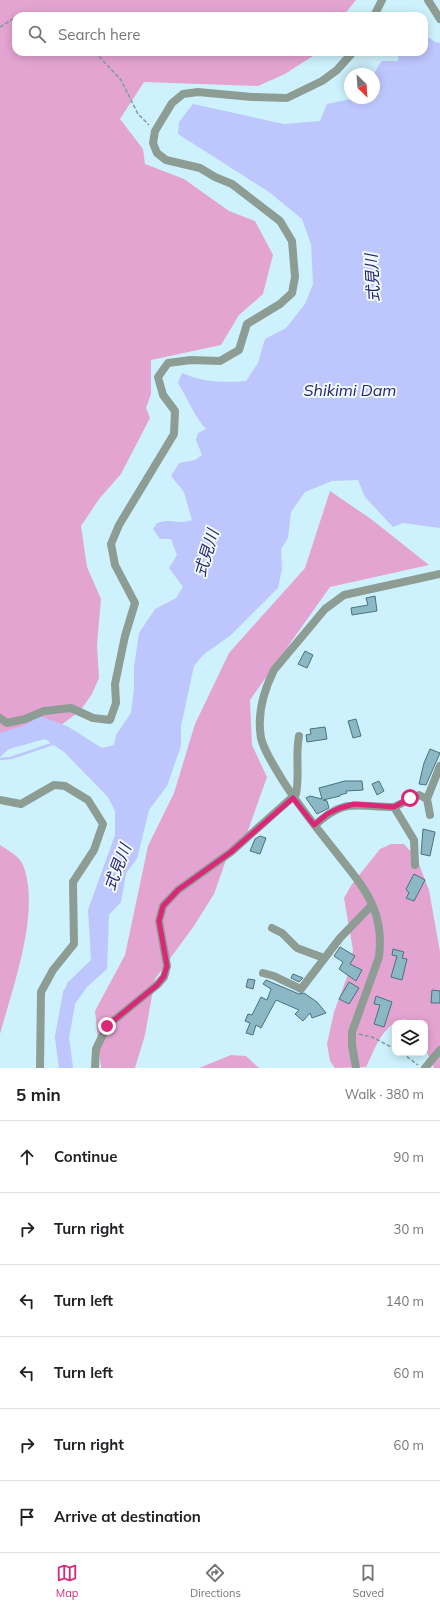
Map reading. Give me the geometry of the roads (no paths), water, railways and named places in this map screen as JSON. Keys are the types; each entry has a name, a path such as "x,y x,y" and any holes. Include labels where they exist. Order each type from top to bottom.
{"street":[{"path":"376,12 382,0"},
{"path":"428,0 440,19"},
{"path":"0,718 7,723 25,719 44,711 71,708 93,718 110,720 116,703 115,684 125,636 135,603 115,565 111,544 119,525 174,434 175,411 163,395 158,377 168,364 191,360 220,361 239,350 247,324 280,304 292,293 295,277 292,241 280,221 232,184 215,177 200,168 166,160 156,153 153,143 154,131 172,103 183,94 204,93 252,98 287,98 322,81 337,70 349,56"},
{"path":"356,1068 352,1045 352,1032 380,957 381,943 379,924 372,905 353,873 293,798 271,762 261,738 260,710 268,682 274,670 325,609 344,595 440,574"},
{"path":"95,1068 96,1049 107,1026 157,985 164,976 167,966 159,921 163,906 178,890 231,852 293,798 298,784 296,764 299,736"},
{"path":"430,815 428,799 440,766"},
{"path":"0,800 22,804 54,785 65,786 88,800 103,824 94,850 73,882 74,944 53,970 41,992 40,1068"},
{"path":"314,825 327,814 354,804 394,807 419,795 428,799"},
{"path":"394,807 414,840 416,852 415,865"},
{"path":"263,973 274,976 301,989 306,986 324,958 340,938 372,905"},
{"path":"272,928 282,933 297,948 324,958"},
{"path":"425,1068 440,1050"}],"water":[{"name":"Shikimi Dam","path":"428,37 435,42 440,43 440,528 403,523 393,527 365,497 358,480 332,481 305,492 291,512 288,538 281,549 282,569 278,588 231,635 203,655 194,666 181,726 181,746 167,786 149,810 137,859 126,873 121,902 109,915 107,969 87,987 74,1005 64,998 67,983 91,960 88,910 115,835 115,811 108,797 64,752 45,739 9,749 0,757 0,733 25,725 40,716 67,726 102,748 114,745 116,735 131,713 134,688 134,667 139,633 155,609 176,598 183,587 169,568 177,555 171,539 160,539 153,529 157,523 171,521 183,522 192,520 184,492 171,476 179,463 195,460 202,455 196,440 198,433 206,429 178,383 182,373 213,381 246,381 258,363 265,339 286,328 305,304 313,284 311,244 302,219 269,192 178,134 179,122 193,104 284,124 320,121 327,104 344,100 344,104 380,104 380,68 377,68 382,61 398,61 399,56 428,56"}],"waterway":[{"path":"0,759 11,758 55,743"},
{"name":"式見川","path":"66,1068 62,1037 70,993 78,987"}]}
